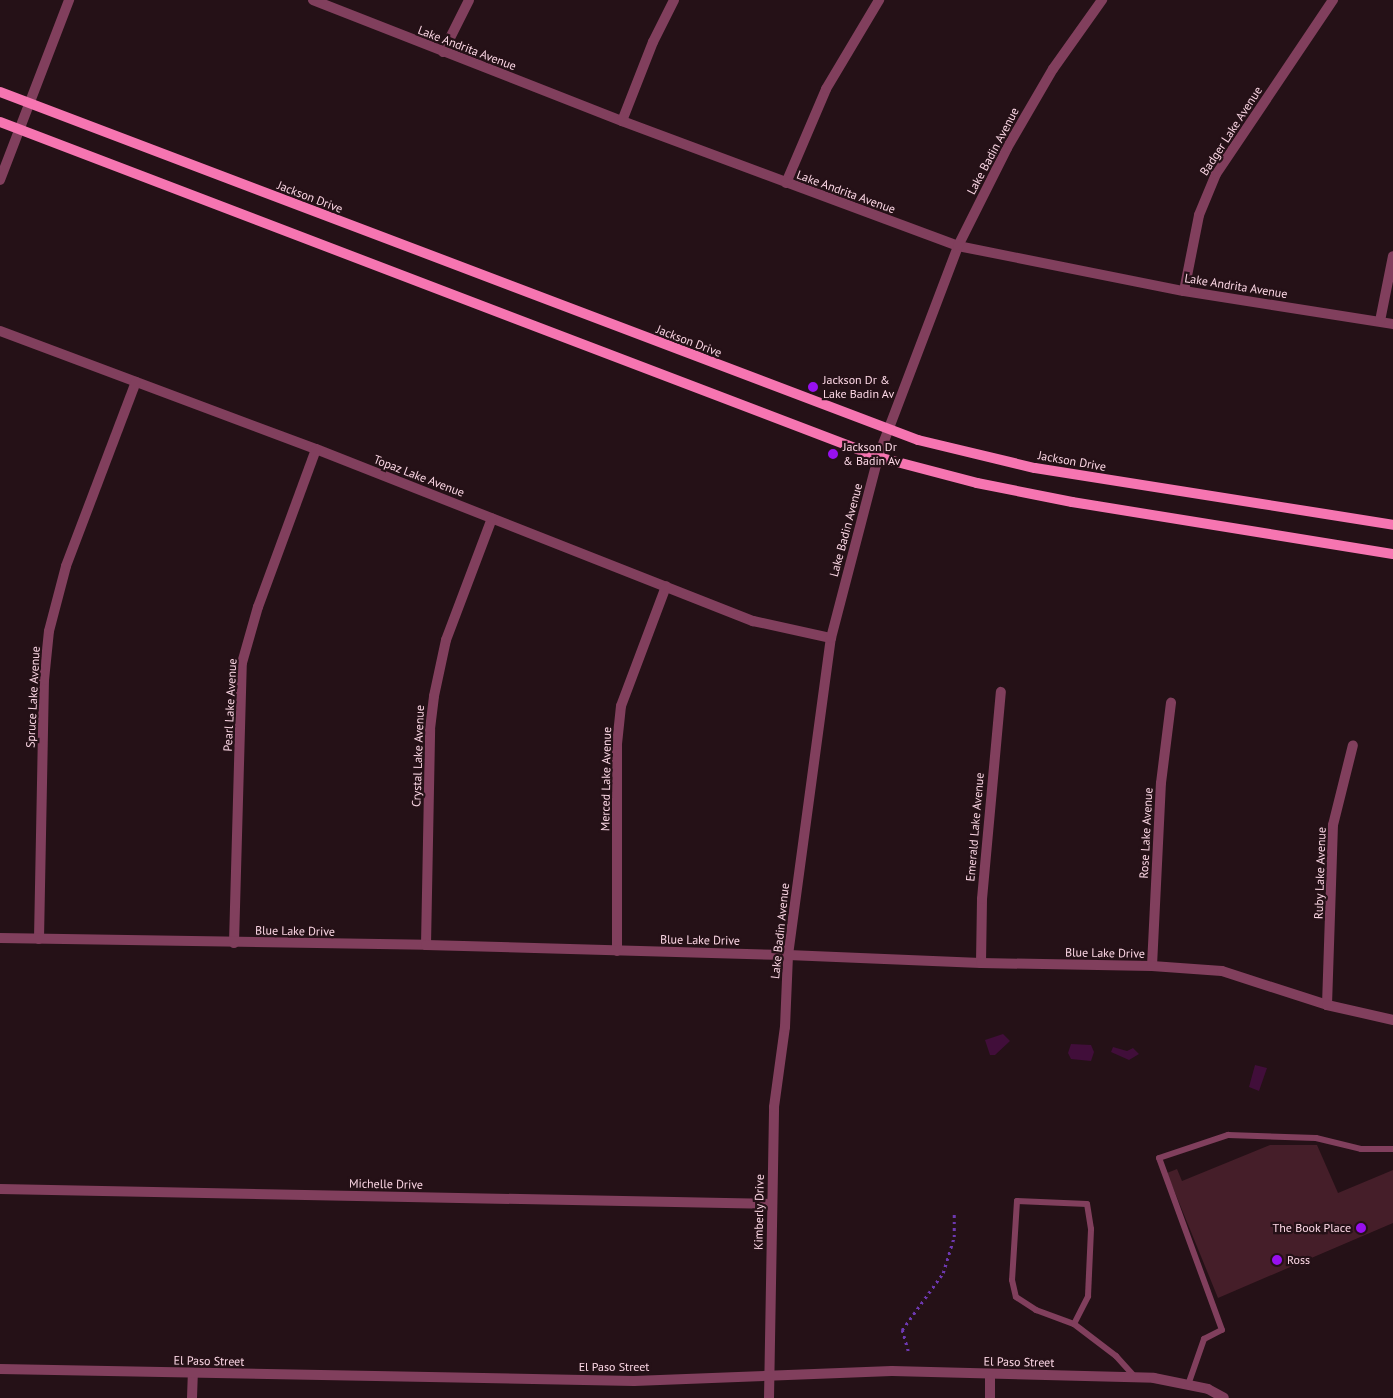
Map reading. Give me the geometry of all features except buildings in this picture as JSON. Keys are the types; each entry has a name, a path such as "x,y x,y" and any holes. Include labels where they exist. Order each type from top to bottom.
{"main road":[{"name":"Jackson Drive","path":"0,92 888,430 984,457 1035,468 1393,525"},
{"path":"0,122 878,457 977,484 1072,502 1393,554"}],"street":[{"path":"0,180 69,0"},
{"name":"Lake Andrita Avenue","path":"313,0 622,121 958,246 1184,291 1393,324"},
{"path":"443,52 470,0"},
{"path":"622,121 653,42 674,0"},
{"path":"786,183 826,89 879,0"},
{"name":"Lake Badin Avenue","path":"785,1027 788,955 831,638 878,457 958,246 1007,148 1053,69 1102,0"},
{"name":"Badger Lake Avenue","path":"1184,291 1199,215 1216,174 1333,0"},
{"path":"1380,322 1393,256"},
{"name":"Topaz Lake Avenue","path":"0,331 316,449 753,621 831,638"},
{"name":"Spruce Lake Avenue","path":"39,939 44,680 50,631 66,566 136,382"},
{"name":"Pearl Lake Avenue","path":"234,943 242,663 258,607 316,449"},
{"name":"Crystal Lake Avenue","path":"426,945 430,729 434,696 446,640 492,518"},
{"name":"Merced Lake Avenue","path":"617,951 617,744 621,706 666,586"},
{"name":"Emerald Lake Avenue","path":"981,964 982,899 1001,692"},
{"name":"Rose Lake Avenue","path":"1152,966 1161,783 1171,703"},
{"name":"Ruby Lake Avenue","path":"1327,1005 1333,824 1353,744"},
{"name":"Blue Lake Drive","path":"0,938 426,945 788,955 981,964 1152,966 1222,971 1327,1005 1393,1020"},
{"name":"Kimberly Drive","path":"769,1398 774,1107 785,1027"},
{"name":"Michelle Drive","path":"0,1189 772,1204"},
{"name":"El Paso Street","path":"0,1369 634,1381 769,1374 892,1371 1135,1377 1208,1389 1224,1398"},
{"path":"192,1398 193,1373"},
{"path":"990,1374 990,1398"}],"lane":[{"path":"1188,1385 1204,1339 1222,1330 1159,1158 1228,1135 1316,1138 1361,1148 1393,1149"},
{"path":"1074,1324 1088,1296 1090,1229 1088,1204 1017,1201 1012,1280 1016,1297 1036,1310 1074,1324 1116,1356 1135,1377"}],"path":[{"path":"908,1351 902,1330 944,1273 954,1237 954,1214"}],"shaded area":[{"path":"1003,1034 1010,1041 995,1055 990,1055 985,1040"},
{"path":"1071,1044 1091,1045 1094,1052 1091,1061 1071,1059 1068,1053"},
{"path":"1113,1047 1127,1051 1133,1048 1139,1054 1129,1060 1111,1052"},
{"path":"1255,1065 1267,1068 1259,1091 1249,1087"}],"place":[{"name":"Jackson Dr & Lake Badin Av","path":"813,387"},
{"name":"Jackson Dr & Badin Av","path":"833,454"},
{"name":"The Book Place","path":"1361,1228"},
{"name":"Ross","path":"1277,1260"}]}
